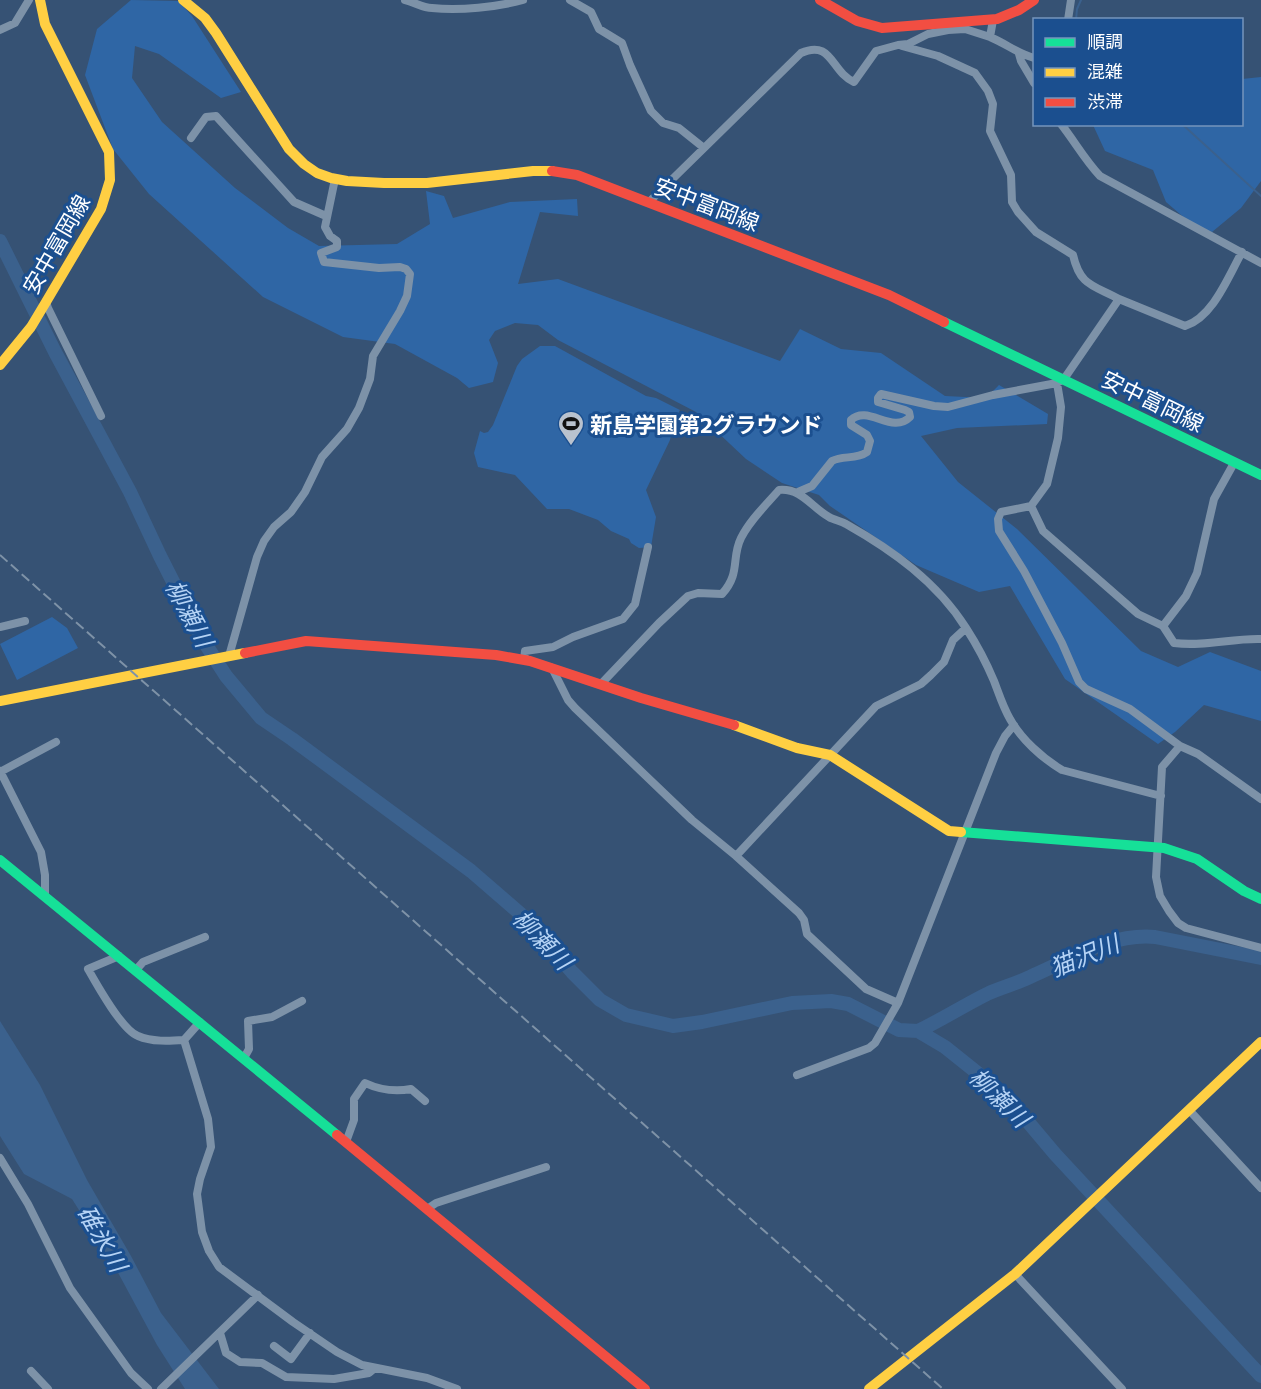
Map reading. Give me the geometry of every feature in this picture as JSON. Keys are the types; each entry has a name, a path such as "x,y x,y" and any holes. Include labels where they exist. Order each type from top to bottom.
{"street":[{"path":"0,30 15,23 29,0"},
{"name":"安中富岡線","path":"0,365 31,327 46,303 101,208 109,186 111,166 109,152 45,24 40,0"},
{"name":"安中富岡線","path":"183,0 205,18 216,33 289,149 309,168 321,175 335,179 433,184 547,170 577,176 889,295 1061,381 1261,475"},
{"path":"405,0 430,8 451,8 506,5 523,0"},
{"path":"570,0 591,12 599,29 622,43 651,111 663,123 679,128 704,148"},
{"path":"820,0 858,21 882,28 993,20 1020,10 1034,0"},
{"path":"1068,18 1071,0"},
{"path":"990,37 993,20"},
{"path":"650,202 801,53 817,48 825,52 846,79 854,82 876,51 908,44 928,34 948,30 965,29 990,37 1007,44 1019,54 1033,58"},
{"path":"898,45 938,56 975,73 988,91 993,104 990,131 1011,175 1012,202 1036,232 1073,255 1082,279 1119,299 1185,326 1194,323 1212,304 1242,252"},
{"path":"1019,54 1021,62 1033,80"},
{"path":"192,138 206,117 216,116 294,202 326,216"},
{"path":"1063,126 1076,143 1085,161 1100,176 1261,263"},
{"path":"227,656 264,541 274,527 291,512 305,492 322,457 347,429 360,408 370,379 372,356 407,296 410,274 406,269 324,262 321,253 337,247 337,241 330,236 325,227 335,179"},
{"path":"1119,299 1061,381 1058,438 1047,484 1031,506 1001,512 998,519 999,531 1024,571 1062,643 1079,682 1086,689 1130,708 1180,746 1198,754 1261,799"},
{"path":"46,303 101,416"},
{"path":"798,492 812,486 836,458 861,456 867,452 870,441 867,435 851,425 851,420 856,415 863,414 892,423 907,421 910,417 909,412 878,402 881,394 948,407 1061,381"},
{"path":"1163,626 1186,596 1197,573 1214,499 1234,463"},
{"path":"601,684 688,596 698,593 722,594 729,587 735,574 740,540 779,490 789,489 798,492 830,518 844,522 915,570 952,607 983,656 1001,702 1014,725 1048,762 1062,770 1161,796"},
{"path":"1031,506 1043,531 1138,614 1163,626 1174,643 1210,644 1261,639"},
{"path":"524,660 525,651 553,647 573,637 623,619 635,604 648,547"},
{"path":"0,627 25,621"},
{"path":"736,856 876,706 921,684 944,662 953,640 966,628"},
{"path":"0,701 306,641 496,654 552,668 640,698 719,720 797,748 830,755 949,831 1158,847 1180,852 1202,861 1240,890 1261,899"},
{"path":"552,668 568,700 575,708 692,819 799,913 804,920 807,933 866,989 895,1007"},
{"path":"796,1075 869,1048 875,1043 895,1007 996,753 1014,725"},
{"path":"45,897 45,875 41,852 0,772 56,742"},
{"path":"1180,746 1162,767 1157,887 1164,903 1178,923 1202,933 1261,948"},
{"path":"0,860 645,1389"},
{"path":"136,970 143,962 205,937"},
{"path":"119,956 88,969 112,1009 135,1036 150,1040 184,1040 200,1022"},
{"path":"244,1058 249,1049 248,1021 272,1017 302,1000"},
{"path":"184,1040 208,1119 211,1147 197,1194 202,1232 209,1251 219,1267 310,1333 362,1365 427,1378 457,1389"},
{"path":"869,1389 1015,1274 1261,1042"},
{"path":"346,1142 354,1120 354,1099 365,1083 384,1089 400,1091 411,1089 425,1101"},
{"path":"1190,1111 1261,1188"},
{"path":"0,1158 28,1204 70,1288 131,1373 148,1389"},
{"path":"427,1209 436,1203 546,1167"},
{"path":"1015,1274 1122,1389"},
{"path":"161,1389 258,1295"},
{"path":"274,1346 291,1359 310,1333"},
{"path":"218,1335 226,1353 240,1362 262,1363 286,1377 334,1379 369,1373 375,1368"},
{"path":"31,1371 48,1389"}],"shaded area":[{"path":"131,0 178,1 192,16 241,92 221,98 159,54 135,46 132,78 162,122 235,188 288,228 319,246 397,244 430,224 426,191 444,196 453,218 510,202 577,199 578,216 540,212 518,284 558,279 780,361 800,329 841,349 881,353 945,396 986,398 999,385 1048,414 1047,424 957,428 921,436 958,482 1017,529 1141,651 1178,667 1210,652 1261,671 1261,721 1204,705 1175,732 1158,744 1065,679 1010,586 979,592 916,565 830,506 819,495 782,483 746,459 696,412 558,340 538,325 515,323 495,331 489,340 498,363 493,382 469,388 457,378 395,344 343,337 263,297 149,194 113,149 85,75 97,29"},
{"path":"1261,77 1261,181 1241,208 1212,232 1195,227 1166,202 1153,170 1105,151 1093,126 1243,126 1243,79"},
{"name":"新島学園第2グラウンド","path":"540,346 555,346 646,396 656,398 680,410 674,421 670,440 646,490 656,517 651,547 639,548 598,520 569,509 547,509 515,475 478,467 474,453 480,431 488,432 493,425 517,366 522,359"},
{"path":"52,617 67,628 78,648 17,680 0,644"}],"water":[{"name":"碓氷川","path":"0,1021 40,1085 87,1180 161,1313 219,1389 185,1389 157,1345 115,1267 72,1199 24,1174 0,1136"}],"waterway":[{"path":"1076,18 1081,0"},
{"path":"1184,126 1261,196"},
{"name":"柳瀬川","path":"0,241 55,352 130,492 201,637 226,676 261,718 471,871 523,916 600,1000 626,1015 673,1026 792,1003 831,1001 848,1004 899,1030 918,1031 945,1047 985,1079 1018,1110 1055,1154 1261,1376"},
{"name":"猫沢川","path":"918,1031 987,994 1093,948 1123,939 1155,937 1261,958"}],"railway":[{"path":"0,555 943,1389"}],"traffic: fast":[{"path":"944,322 1261,475"},
{"path":"961,832 1164,848 1197,859 1244,891 1261,899"},
{"path":"0,860 337,1135"}],"traffic: slow":[{"path":"0,365 31,327 46,302 101,209 110,180 109,152 45,24 40,0"},
{"path":"183,0 205,18 216,33 289,149 317,173 347,181 427,183 533,171 552,171"},
{"path":"0,701 245,653"},
{"path":"734,725 797,748 830,755 949,831 961,832"},
{"path":"869,1389 1015,1274 1261,1042"}],"traffic: jam":[{"path":"820,0 857,21 882,28 997,19 1019,10 1034,0"},
{"path":"552,171 577,175 889,295 944,322"},
{"path":"245,653 306,641 496,655 530,661 641,698 734,725"},
{"path":"337,1135 645,1389"}],"place":[{"name":"新島学園第2グラウンド","path":"571,447"}]}
